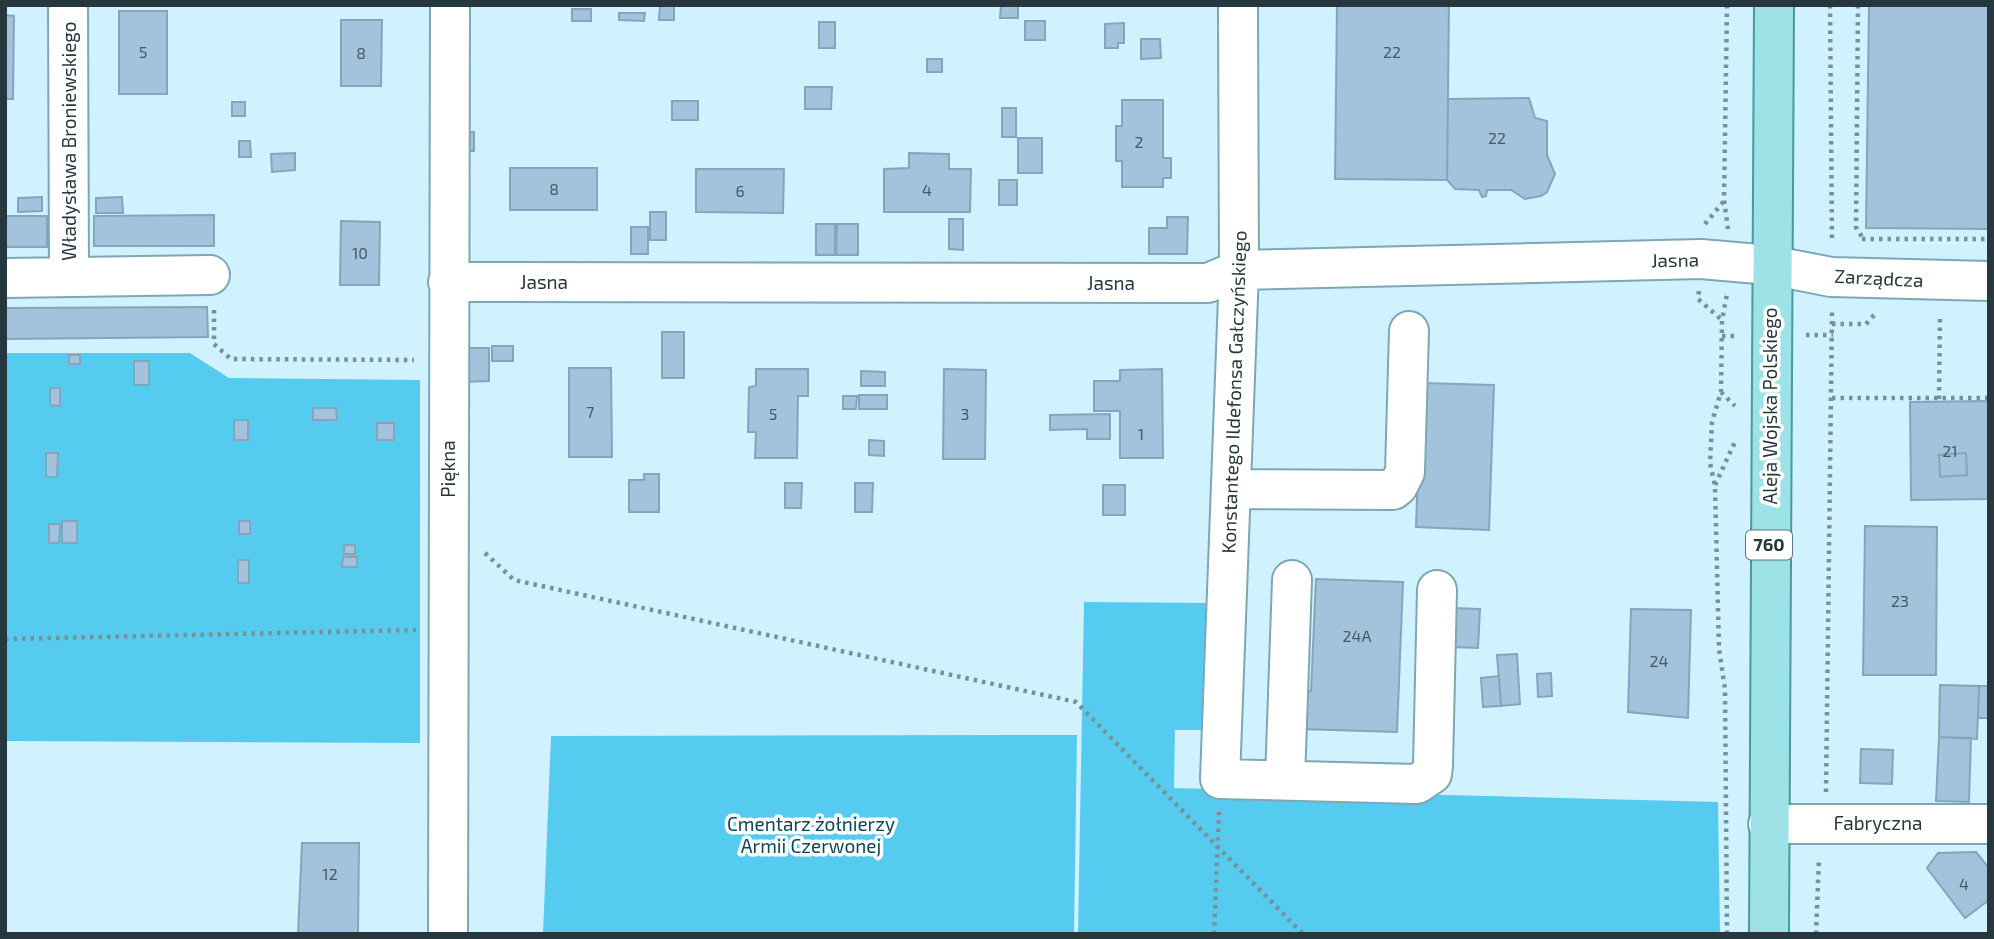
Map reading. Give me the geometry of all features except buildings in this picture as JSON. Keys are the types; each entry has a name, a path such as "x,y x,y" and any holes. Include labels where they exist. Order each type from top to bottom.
{"main road":[{"name":"Aleja Wojska Polskiego","path":"1769,934 1770,265 1774,5"}],"street":[{"name":"Władysława Broniewskiego","path":"68,5 69,277"},
{"name":"Piękna","path":"448,934 450,5"},
{"name":"Konstantego Ildefonsa Gałczyńskiego","path":"1220,779 1238,270 1238,5"},
{"name":"Jasna","path":"448,282 1209,283 1238,270 1701,259 1770,265"},
{"name":"Zarządcza","path":"1770,265 1831,276 1989,281"},
{"path":"5,278 210,275"},
{"path":"1232,489 1393,490 1398,486 1405,472 1409,331"},
{"path":"1285,780 1292,580"},
{"path":"1220,779 1417,783 1432,774 1437,590"},
{"name":"Fabryczna","path":"1768,824 1989,824"}],"path":[{"path":"1724,200 1727,5"},
{"path":"1816,934 1816,862 1825,847 1826,823 1832,398 1830,5"},
{"path":"1858,5 1856,227 1862,237 1863,250"},
{"path":"1862,237 1989,239"},
{"path":"210,275 209,303 214,307 214,344 231,359 422,360"},
{"path":"1939,399 1940,309"},
{"path":"1723,320 1721,392 1712,422 1710,463 1715,486 1719,649 1725,689 1727,934"},
{"path":"1721,392 1735,402 1735,415"},
{"path":"1832,398 1989,398"},
{"path":"1715,486 1735,440"},
{"path":"448,519 514,580 1076,702 1303,934"},
{"path":"5,639 449,629"},
{"path":"1214,934 1220,779"}],"green space":[{"path":"5,353 190,353 229,378 420,380 420,743 5,741"},
{"path":"1084,602 1214,603 1211,730 1175,730 1174,788 1718,802 1720,934 1078,934"},
{"name":"Cmentarz żołnierzy Armii Czerwonej","path":"1077,735 1074,934 543,934 551,736"}]}
